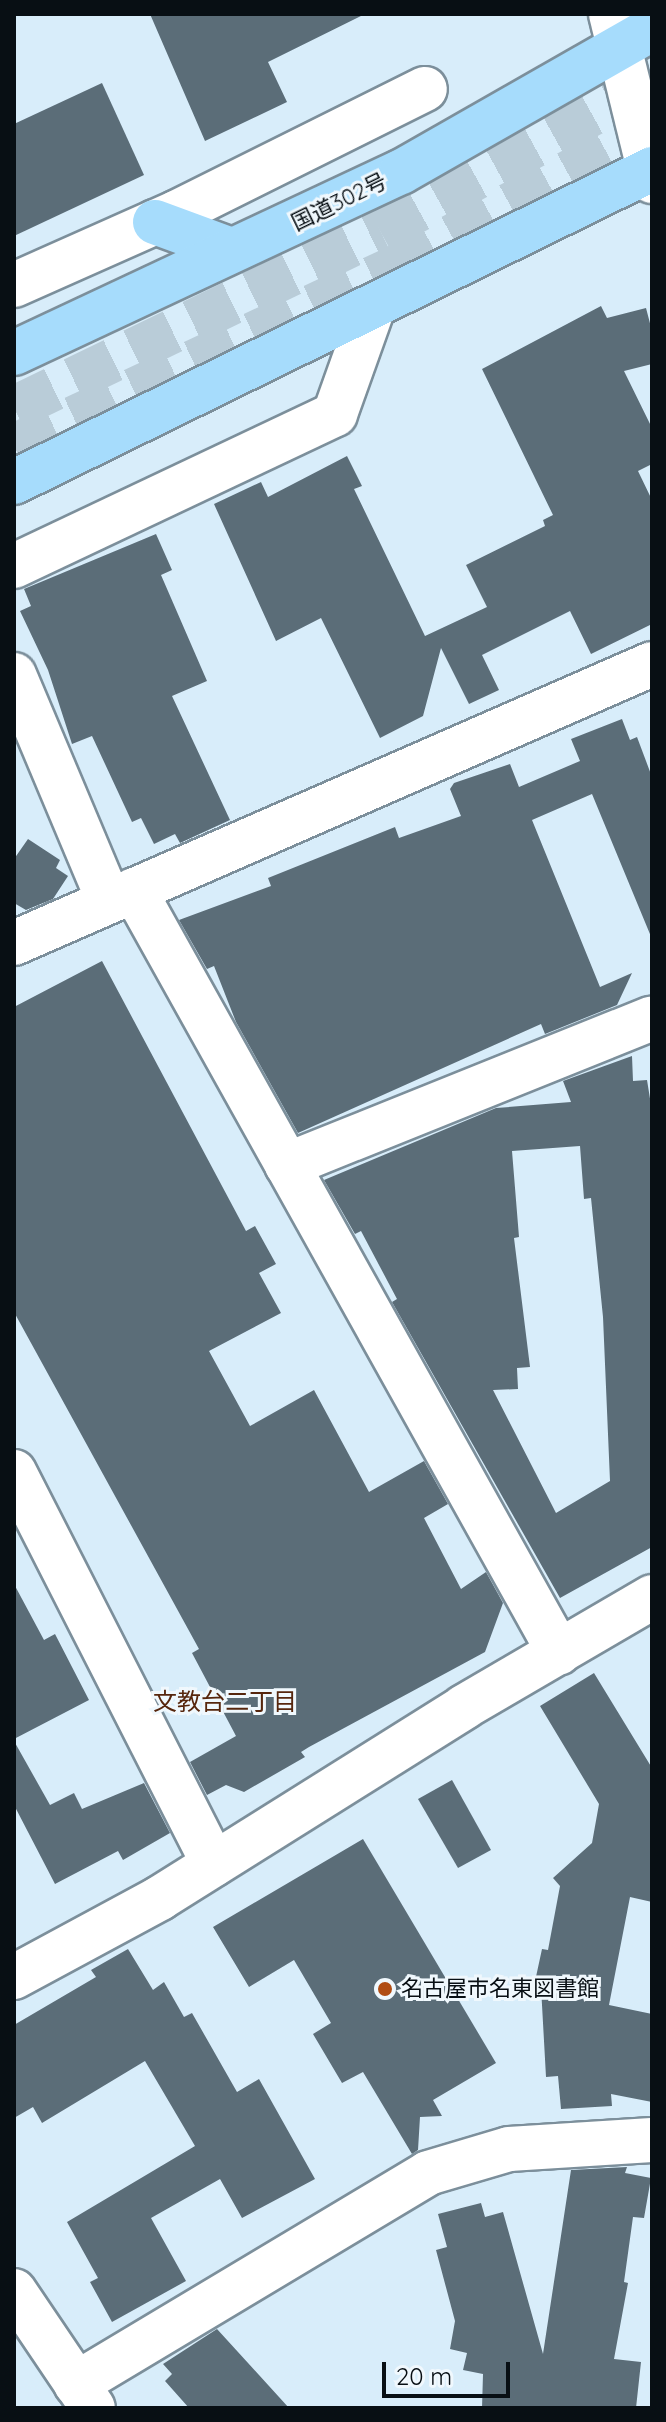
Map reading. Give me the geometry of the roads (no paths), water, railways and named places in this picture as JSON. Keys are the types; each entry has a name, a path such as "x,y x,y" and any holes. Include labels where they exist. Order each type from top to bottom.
{"highway":[{"name":"国道302号","path":"14,353 401,172 627,30"},
{"path":"14,482 651,174"},
{"path":"155,222 231,250"}],"street":[{"path":"627,30 651,174"},
{"path":"14,285 155,222 425,89"},
{"path":"14,566 335,414 372,310"},
{"path":"14,943 652,664"},
{"path":"14,675 122,896 287,1165 559,1652"},
{"path":"287,1165 652,1018"},
{"path":"14,1472 214,1864"},
{"path":"14,1977 214,1864 652,1597"},
{"path":"14,2291 85,2396 428,2173 509,2149 652,2140"}],"tunnel":[{"path":"14,408 380,231 652,81"},
{"path":"14,446 394,268 652,127"}],"place":[{"name":"名古屋市名東図書館","path":"385,1989"}],"district":[{"name":"文教台二丁目","path":"225,1702"}]}
